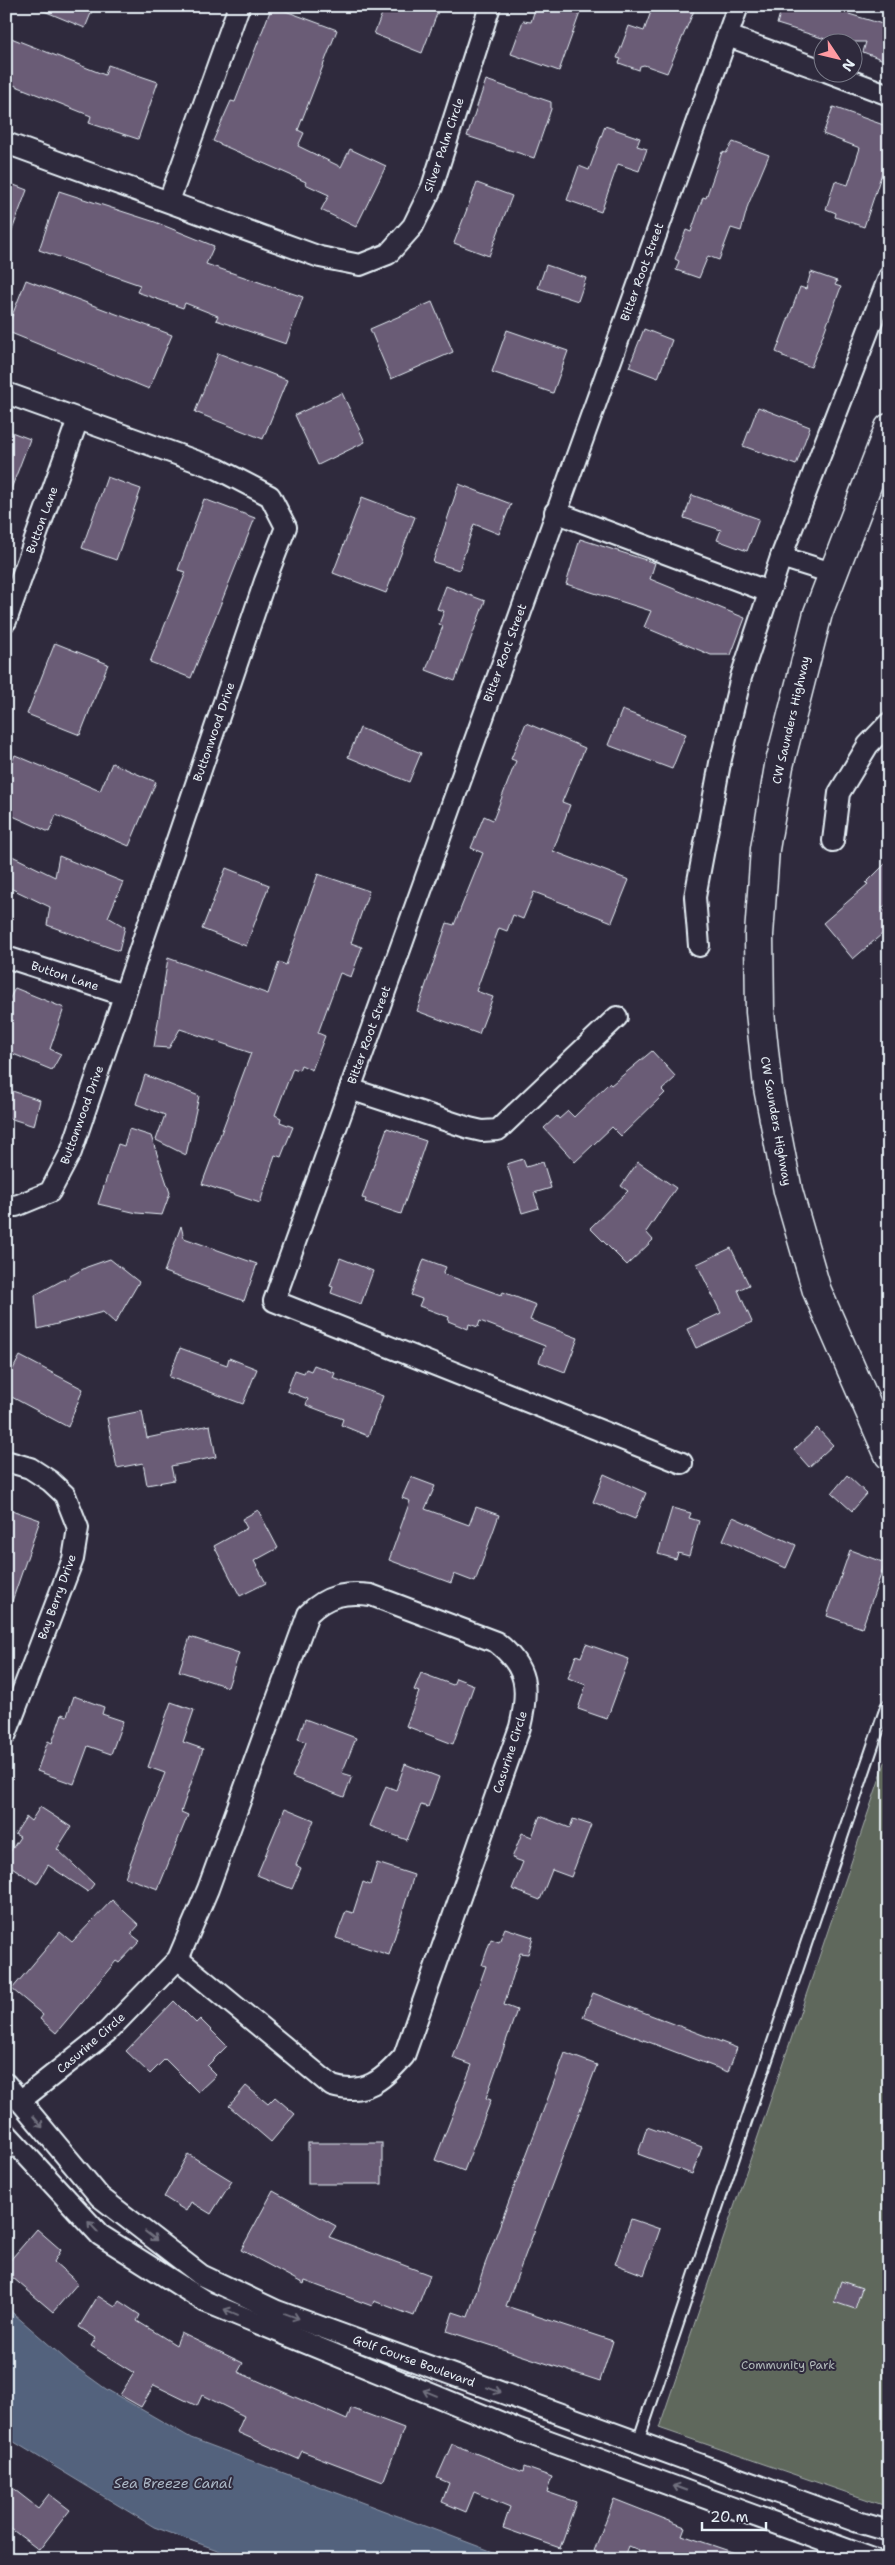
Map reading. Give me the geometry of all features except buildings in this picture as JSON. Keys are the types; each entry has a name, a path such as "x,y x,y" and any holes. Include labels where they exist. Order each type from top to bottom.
{"main road":[{"name":"CW Saunders Highway","path":"889,428 818,613 778,766 765,859 759,935 760,1012 768,1088 788,1192 817,1291 889,1455"}],"street":[{"path":"169,201 239,6"},
{"name":"Silver Palm Circle","path":"6,143 320,257 360,265 388,254 413,226 432,187 490,6"},
{"name":"Bitter Root Street","path":"682,1463 274,1301 555,512 738,6"},
{"path":"728,36 812,66"},
{"path":"855,82 889,95"},
{"path":"699,946 695,898 711,807 741,678 769,592 889,277"},
{"name":"Buttonwood Drive","path":"6,393 218,469 270,496 286,527 265,581 71,1152 50,1192 16,1206 6,1205"},
{"name":"Button Lane","path":"6,621 78,419"},
{"path":"555,512 769,592"},
{"path":"782,557 832,573"},
{"path":"833,841 839,793 868,745 889,723"},
{"name":"Button Lane","path":"6,957 124,996"},
{"path":"350,1089 468,1128 482,1131 498,1130 617,1017"},
{"name":"Bay Berry Drive","path":"6,1461 30,1468 50,1481 65,1495 78,1528 73,1559 6,1734"},
{"name":"Casurine Circle","path":"20,2101 107,2032 178,1959 208,1889 308,1614 316,1606 325,1598 349,1593 371,1595 496,1642 510,1652 521,1666 525,1707 520,1727 404,2056 388,2075 361,2089 347,2091 332,2086 178,1959"},
{"name":"Golf Course Boulevard","path":"6,2084 100,2197 201,2275 277,2311 889,2531"},
{"name":"Golf Course Boulevard","path":"6,2133 100,2235 206,2302 519,2430 874,2559"}],"lane":[{"path":"638,2442 886,1707 889,1707"}],"green space":[{"name":"Community Park","path":"889,1751 889,2499 883,2505 659,2428"}],"water":[{"name":"Sea Breeze Canal","path":"6,2307 70,2363 106,2389 191,2438 512,2559 242,2559 154,2527 6,2437"}]}
